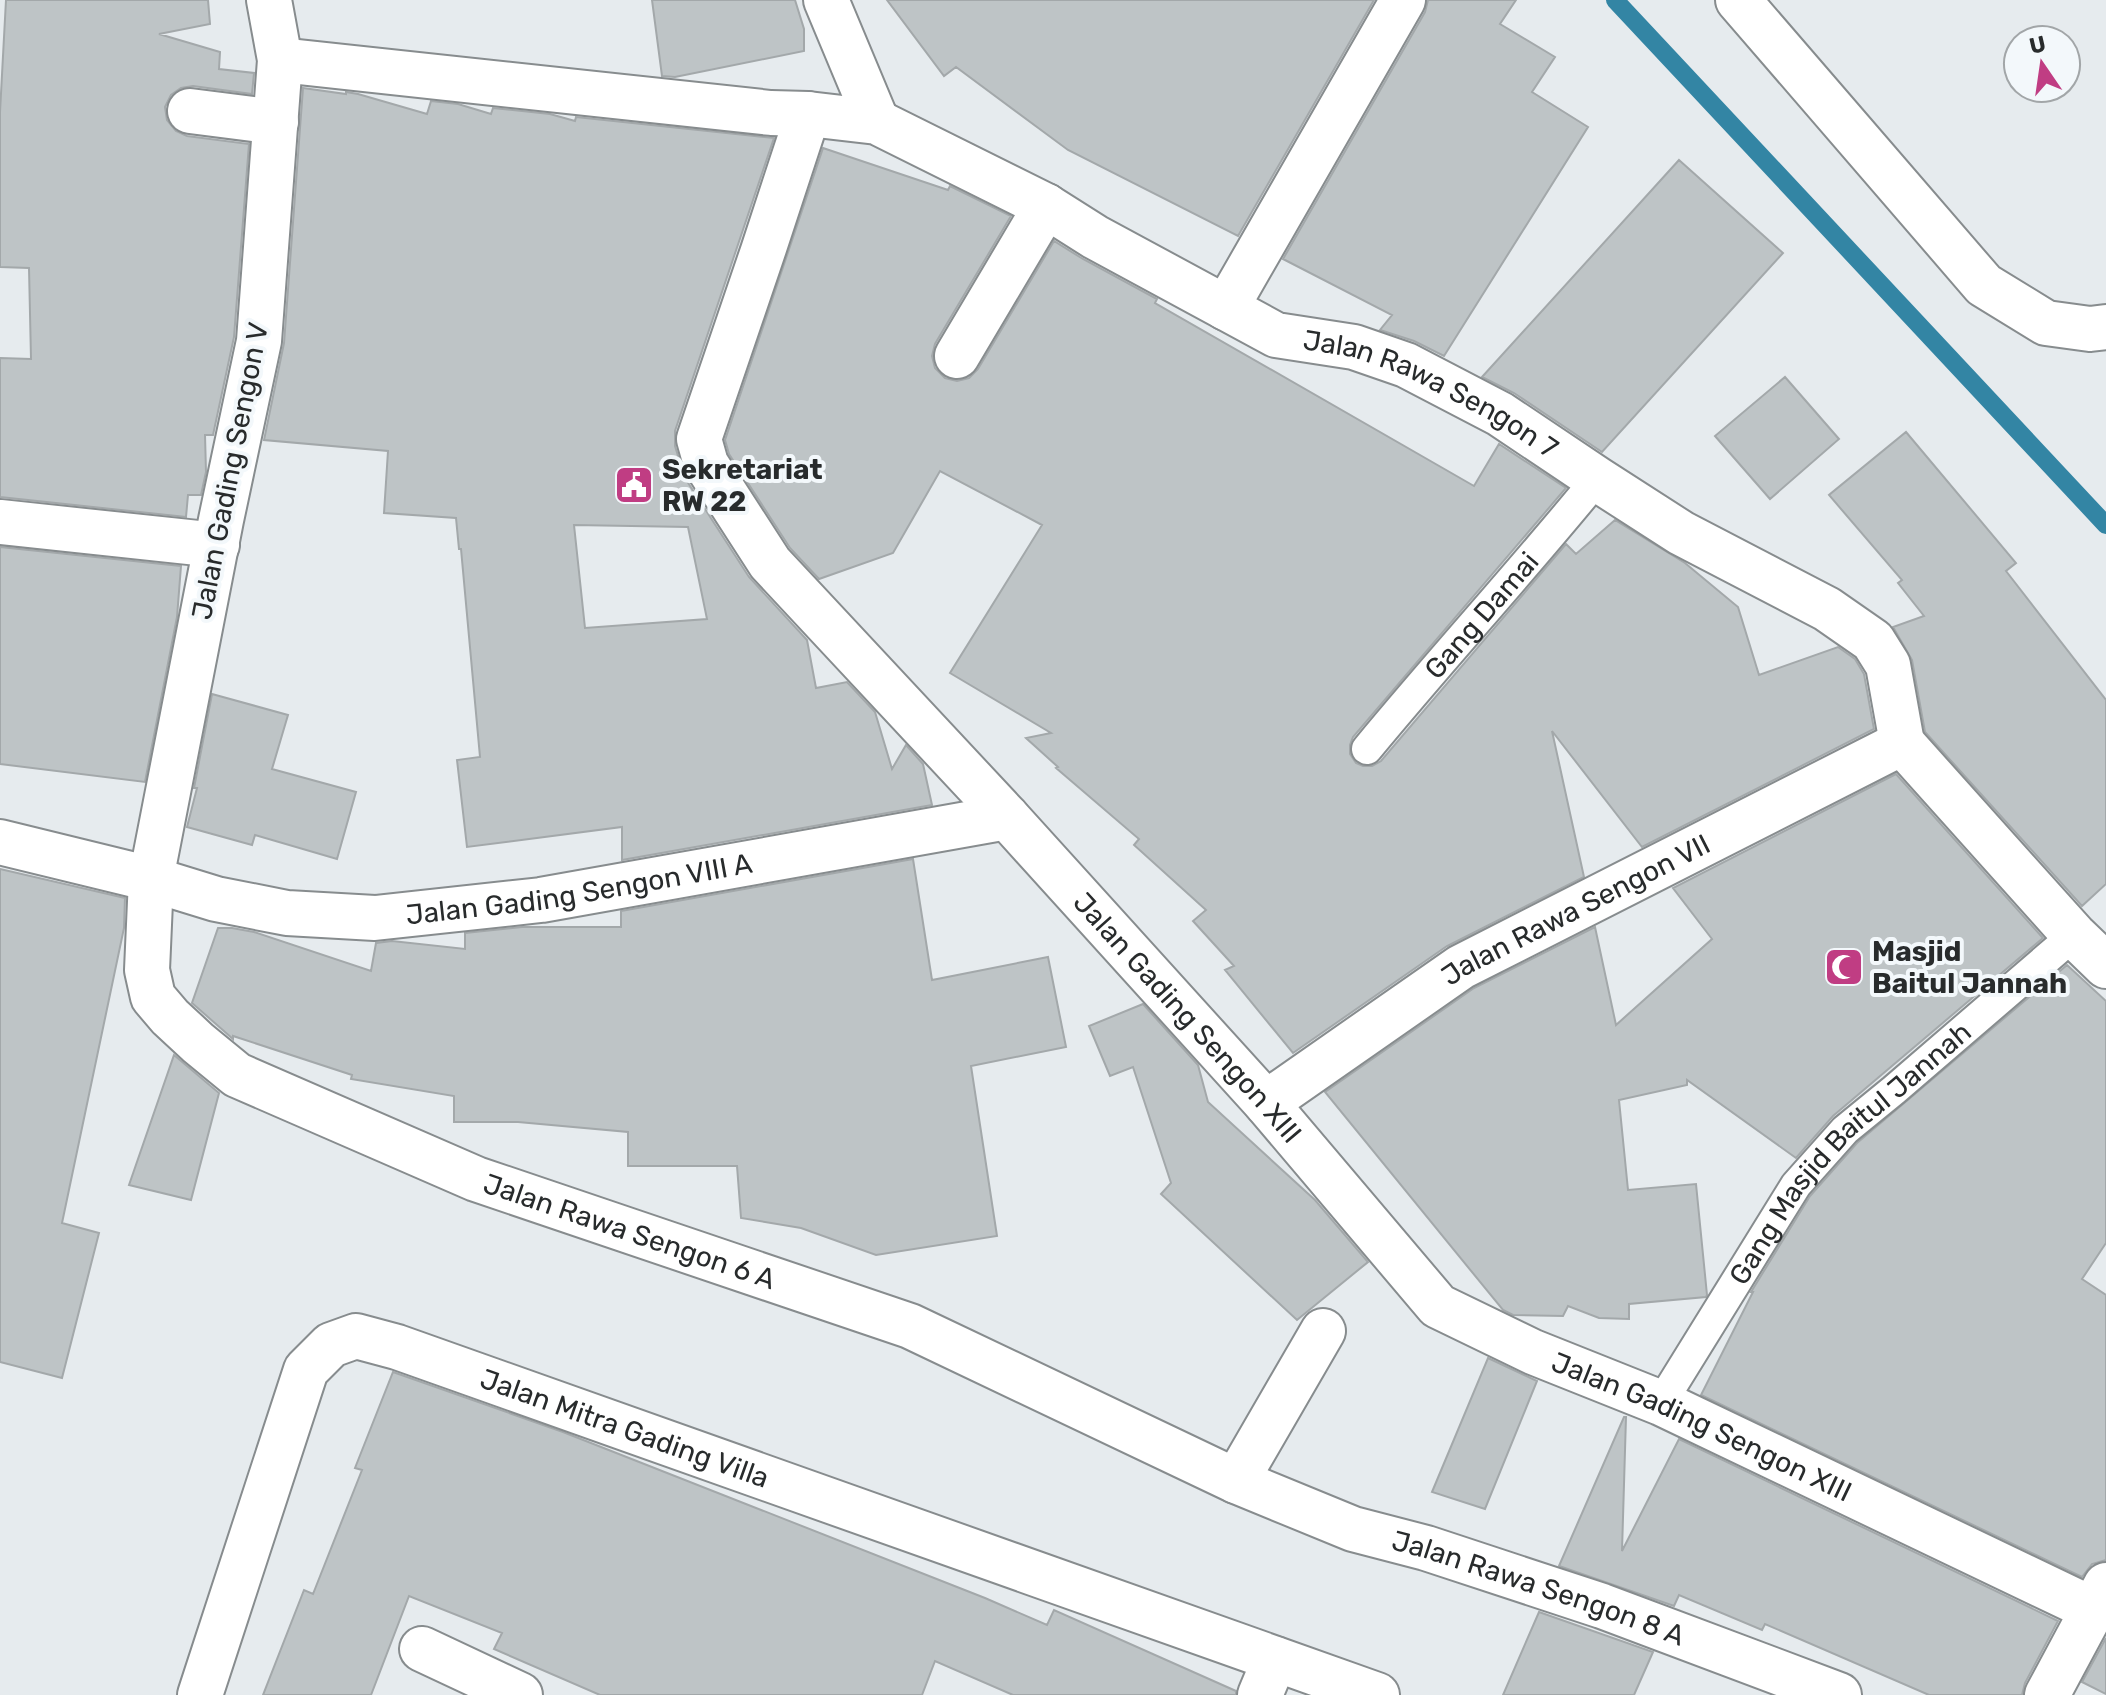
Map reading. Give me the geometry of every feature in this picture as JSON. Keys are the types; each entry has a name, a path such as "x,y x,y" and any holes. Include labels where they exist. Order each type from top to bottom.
{"street":[{"name":"Jalan Gading Sengon V","path":"151,879 259,341 280,60 269,0"},
{"path":"280,60 877,122 826,0"},
{"path":"1226,308 1403,0"},
{"path":"1738,0 1984,285 2046,323 2090,329 2106,327"},
{"path":"190,111 276,122"},
{"name":"Jalan Gading Sengon XIII","path":"808,114 699,439 706,464 770,563 1007,817 1266,1103 1438,1306 1533,1352 1661,1403 2100,1598 2047,1695"},
{"name":"Jalan Rawa Sengon 7","path":"877,122 1046,206 1095,237 1276,335 1354,347 1406,365 1500,414 1681,533 1827,609 1873,641 1888,665 1902,743"},
{"path":"957,356 1046,206"},
{"path":"0,522 217,545"},
{"path":"1902,743 2074,935 2106,966"},
{"name":"Jalan Rawa Sengon VII","path":"1266,1103 1461,967 1902,743"},
{"name":"Jalan Gading Sengon VIII A","path":"0,842 151,879 216,899 287,913 375,918 541,900 1007,817"},
{"name":"Jalan Rawa Sengon 6 A","path":"151,879 147,970 153,997 198,1043 237,1075 476,1179 910,1326 1236,1481"},
{"path":"1236,1481 1323,1331"},
{"name":"Jalan Mitra Gading Villa","path":"200,1695 306,1370 331,1345 356,1336 412,1352 1268,1677 1377,1695"},
{"name":"Jalan Rawa Sengon 8 A","path":"1236,1481 1353,1529 1426,1548 1602,1606 1839,1695"},
{"path":"422,1649 520,1695"}],"lane":[{"name":"Gang Damai","path":"1367,749 1597,479"},
{"name":"Gang Masjid Baitul Jannah","path":"1661,1403 1796,1185 1845,1130 2074,935"}],"building":[{"path":"6,0 208,0 210,24 159,34 220,52 219,69 254,73 252,94 193,86 181,88 171,95 165,107 167,120 176,131 187,136 249,144 234,337 213,435 205,435 206,472 201,495 188,495 186,517 0,497 0,358 31,359 29,268 0,267 0,112"},
{"path":"652,0 795,0 804,29 804,51 675,77 662,76"},
{"path":"887,0 1374,0 1238,236 1068,150 956,67 944,76"},
{"path":"1428,0 1516,0 1500,24 1555,57 1532,92 1588,127 1444,356 1414,341 1380,330 1392,315 1283,259 1425,12"},
{"path":"303,88 358,94 427,114 431,101 458,104 491,114 493,108 550,114 575,121 576,117 774,138 675,431 675,446 685,478 749,577 807,640 816,688 847,682 875,712 892,769 906,745 923,764 932,805 622,860 622,827 467,847 457,760 480,757 456,518 384,513 388,451 264,440 284,343","holes":["574,525 688,527 707,619 585,628"]},
{"path":"823,148 948,190 950,186 1011,216 935,344 932,356 935,368 945,378 957,381 969,378 978,369 1054,241 1157,299 1155,303 1474,486 1499,444 1566,488 1353,737 1350,754 1356,763 1372,766 1381,761 1566,544 1576,554 1615,520 1685,563 1738,607 1759,675 1838,647 1855,659 1864,674 1874,729 1642,847 1552,731 1584,877 1447,946 1293,1053 1225,970 1234,966 1193,921 1206,910 1134,845 1139,839 1026,738 1051,733 950,673 1042,525 940,471 893,553 819,579 790,548 729,454 725,440"},
{"path":"1679,160 1783,253 1602,452 1514,393 1482,377"},
{"path":"1785,377 1839,439 1770,499 1715,436"},
{"path":"1906,432 2016,563 2006,571 2106,700 2106,884 2082,906 1925,732 1912,660 1893,627 1924,616 1898,583 1902,580 1829,495"},
{"path":"0,547 181,566 177,617 145,782 0,764"},
{"path":"212,694 288,715 272,769 356,792 337,859 255,835 252,845 187,827 197,788 194,788"},
{"path":"1896,774 2043,938 1833,1116 1796,1158 1687,1080 1687,1085 1619,1100 1628,1190 1696,1184 1706,1297 1629,1304 1629,1319 1599,1318 1568,1306 1563,1316 1513,1315 1503,1310 1325,1092 1474,988 1595,927 1616,1025 1712,939 1673,888"},
{"path":"913,859 932,980 1048,957 1066,1047 971,1066 997,1236 876,1255 801,1228 741,1218 737,1166 628,1166 628,1132 518,1122 454,1122 454,1096 351,1079 352,1075 233,1036 233,1039 192,1003 218,928 254,932 371,971 376,943 392,941 465,949 465,933 522,927 621,927 621,911"},
{"path":"0,869 125,898 124,928 62,1223 99,1233 62,1378 0,1362"},
{"path":"2067,965 2106,1001 2106,1243 2082,1279 2106,1295 2106,1560 2092,1564 2082,1577 1701,1395 1751,1292 1810,1196 1857,1143"},
{"path":"1143,1004 1198,1065 1208,1102 1315,1200 1368,1262 1297,1320 1161,1194 1171,1183 1133,1067 1110,1076 1089,1026"},
{"path":"174,1055 219,1093 191,1200 129,1185"},
{"path":"1488,1358 1537,1381 1485,1509 1432,1492"},
{"path":"393,1372 563,1432 1047,1625 1054,1610 1236,1691 1236,1695 1013,1695 935,1661 922,1695 600,1695 494,1649 502,1633 409,1596 371,1695 263,1695 304,1590 313,1594 362,1470 355,1468"},
{"path":"1624,1417 1622,1551 1679,1439 2058,1621 2025,1683 2022,1695 1929,1695 1765,1624 1762,1630 1679,1595 1674,1606 1559,1566"},
{"path":"1539,1612 1653,1652 1634,1695 1503,1695"},
{"path":"2106,1638 2106,1694 2082,1682"}],"waterway":[{"path":"1615,0 2106,525"}],"place":[{"name":"Sekretariat RW 22","path":"634,485"},
{"name":"Masjid Baitul Jannah","path":"1844,967"}]}
